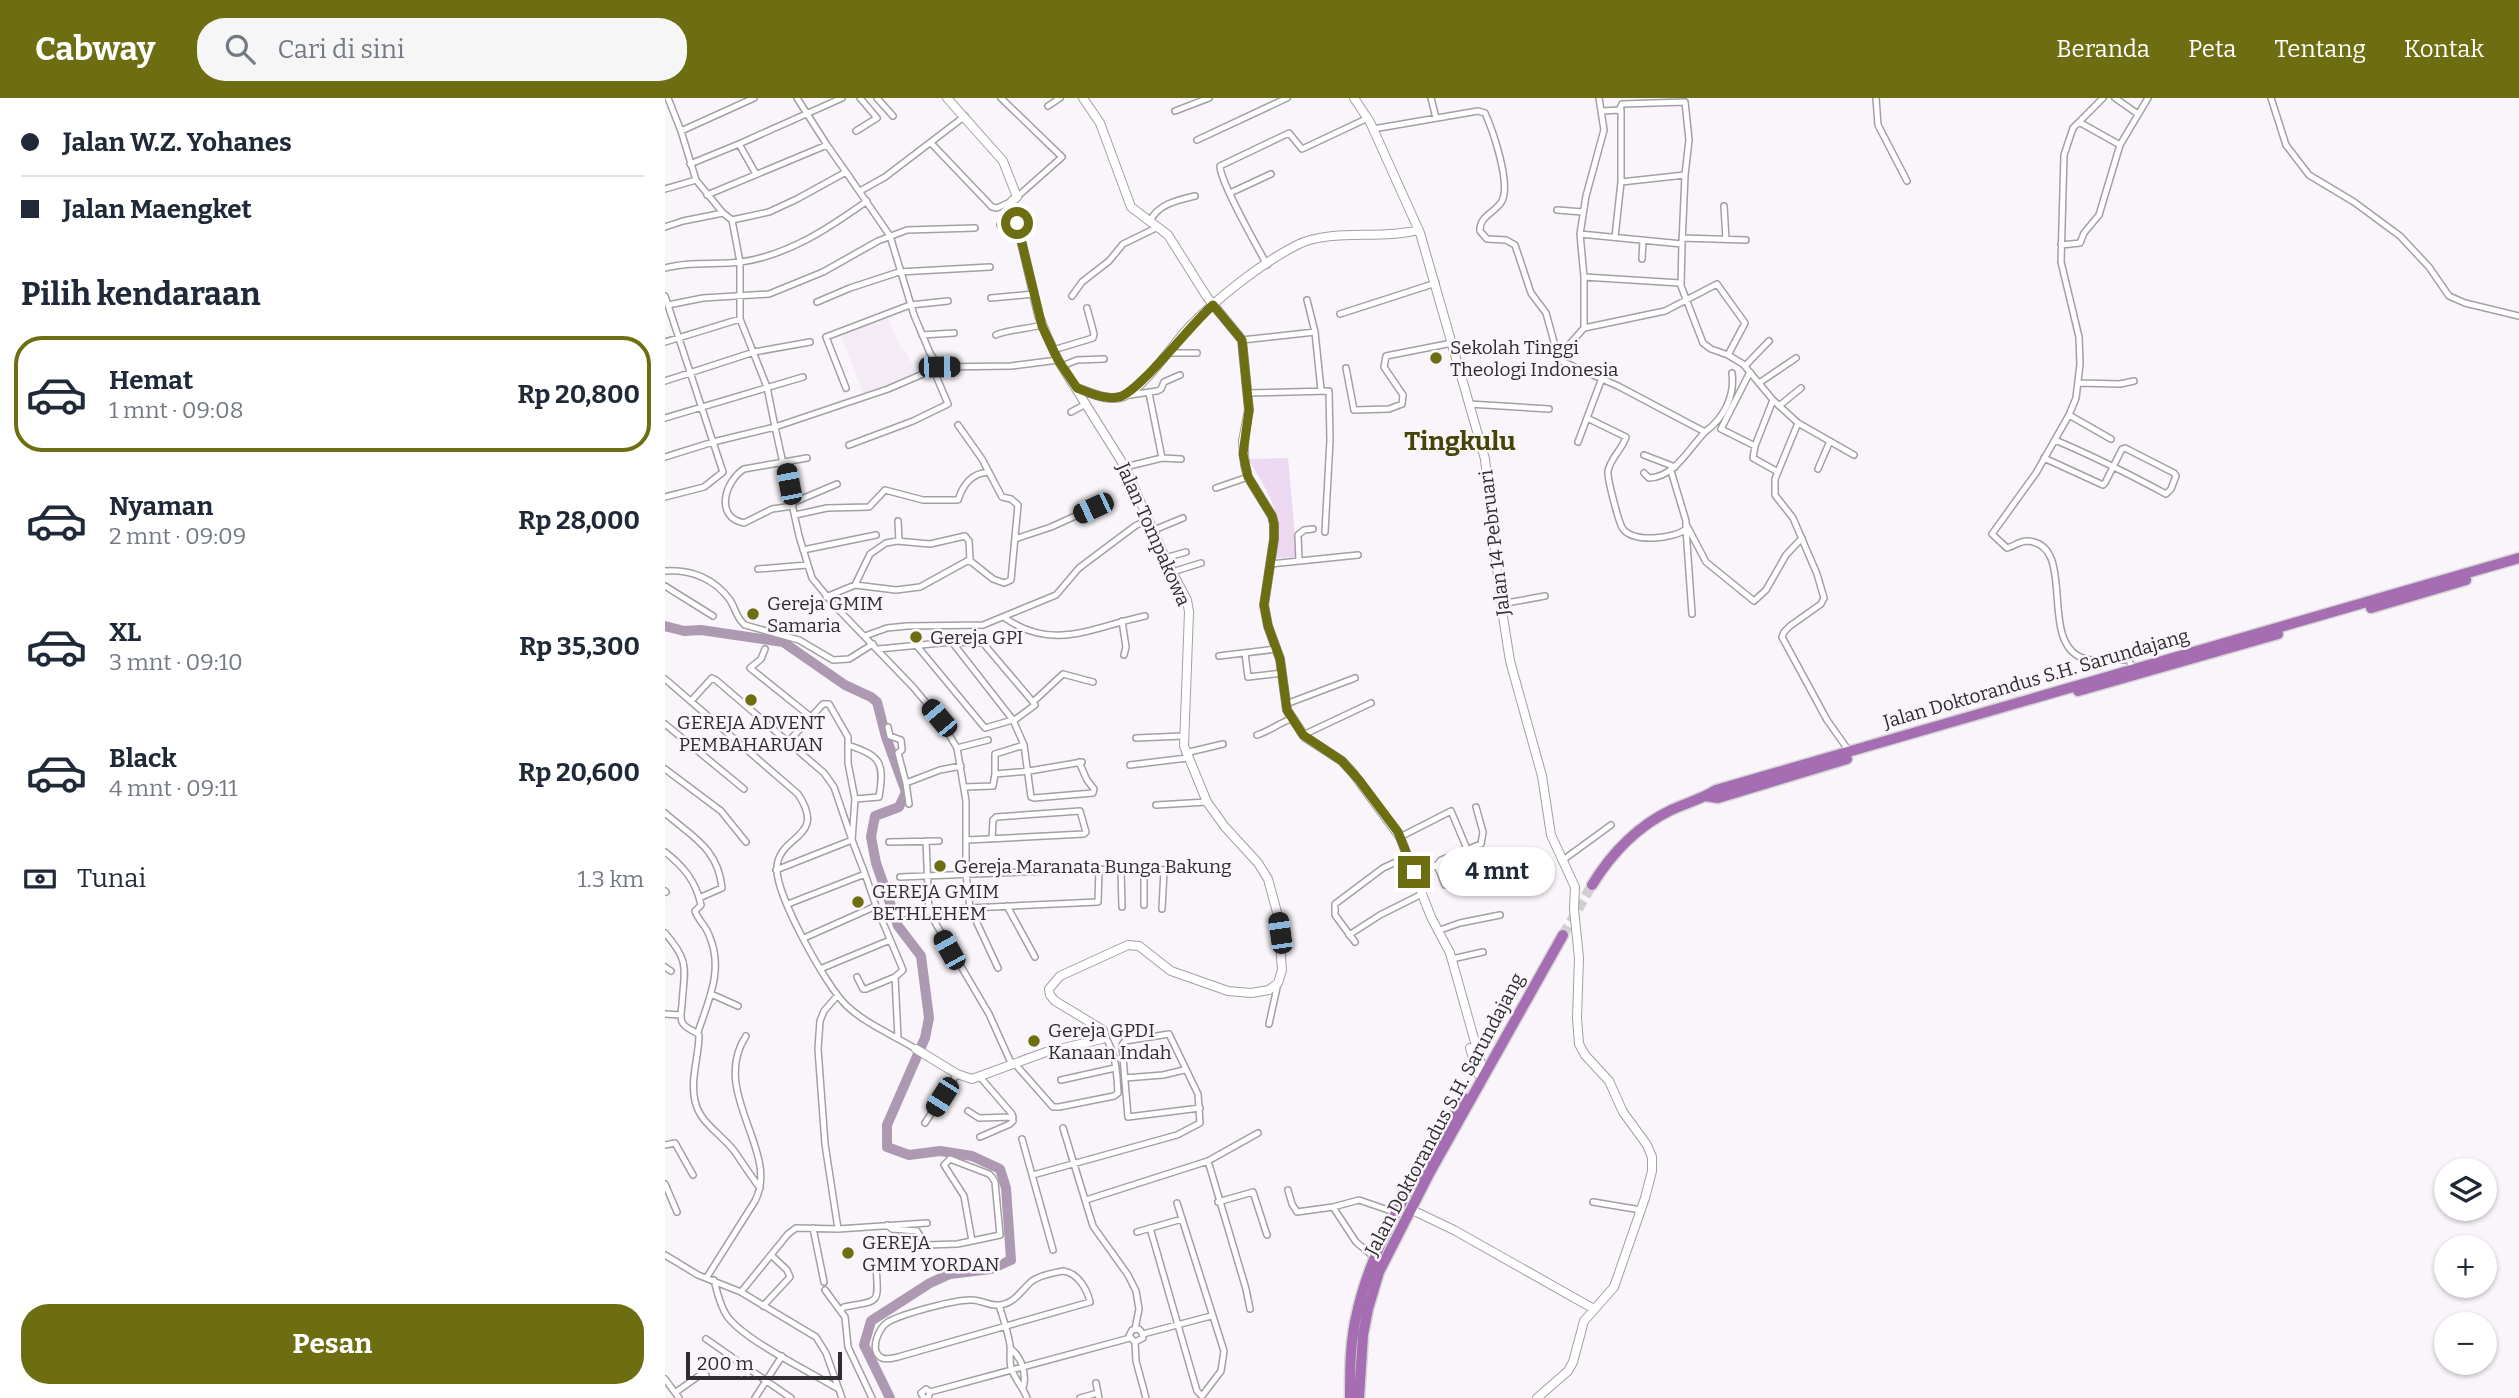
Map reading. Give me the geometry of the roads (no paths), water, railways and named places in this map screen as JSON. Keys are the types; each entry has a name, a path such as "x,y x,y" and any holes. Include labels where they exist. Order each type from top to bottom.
{"highway":[{"name":"Jalan Doktorandus S.H. Sarundajang","path":"1593,885 1618,850 1648,823 1672,809 1716,790 2519,558"},
{"path":"1705,796 1718,797 2029,704 2519,565"},
{"name":"Jalan Doktorandus S.H. Sarundajang","path":"1359,1398 1356,1361 1372,1292 1386,1255 1464,1105 1563,935"},
{"path":"1350,1398 1356,1361 1356,1314 1375,1258 1398,1213 1464,1105 1480,1070 1527,996"}],"street":[{"path":"668,98 696,180 723,214 732,220 740,262 740,319 767,387 803,550 812,578 826,597 878,649 939,718 957,748 964,787 969,908 998,968"},
{"path":"681,131 754,98"},
{"path":"797,98 890,236 910,305 948,404 849,445"},
{"path":"691,164 842,98"},
{"path":"856,131 877,118 860,98"},
{"path":"877,98 893,116"},
{"name":"Jalan Tompakowa","path":"947,98 1003,161 1042,326 1060,363 1125,467 1165,558 1187,600 1189,612 1183,736 1186,755 1207,802 1268,879 1276,903 1283,956 1278,983"},
{"path":"931,143 992,207 997,208 1014,199 1062,157 1001,98"},
{"path":"1048,107 1060,98"},
{"path":"1083,98 1105,135 1134,211 1159,226 1178,249 1213,305 1242,340 1248,393 1243,446 1248,477 1274,524 1264,605 1268,626 1277,649 1286,705 1291,719 1303,735 1346,765 1400,837 1437,931 1452,959 1480,1070"},
{"path":"1175,111 1209,98"},
{"path":"1197,140 1287,98"},
{"name":"Jalan 14 Pebruari","path":"1355,98 1368,118 1419,230 1485,459 1510,661 1542,776 1549,828 1575,884 1579,958 1578,1041 1585,1055 1609,1081 1623,1112 1651,1153 1652,1171 1614,1287 1582,1326 1573,1362 1568,1371 1537,1398"},
{"path":"1431,98 1436,118"},
{"path":"1584,328 1584,277 1580,234 1583,212 1602,142 1604,125 1599,98"},
{"path":"1876,98 1878,125 1907,181"},
{"path":"2103,98 2070,133 2064,155 2062,267 2079,337 2079,383 2076,398 2055,440 1994,530 1993,537 2007,548 2022,541 2030,541 2049,554 2055,571 2060,625 2071,650 2080,657 2092,660 2129,660 2132,668"},
{"path":"2115,98 2138,114"},
{"path":"2064,245 2081,242 2084,233 2099,215 2120,145 2148,98"},
{"path":"2271,98 2286,145 2309,175 2354,202 2400,236 2429,267 2449,296 2465,303 2519,316"},
{"path":"1615,237 1621,182 1622,104 1685,100 1689,140 1680,283 1705,345 1745,366 1773,400 1798,423 1854,455"},
{"path":"1603,111 1621,110"},
{"path":"1373,129 1478,111 1486,114 1501,163 1504,192 1499,204 1482,222 1480,232 1487,239 1506,240 1515,245 1531,293 1546,313 1559,360"},
{"path":"860,191 885,177 965,116"},
{"path":"1267,265 1219,169 1224,163 1289,133 1302,149 1368,118"},
{"path":"2079,122 2120,145"},
{"path":"739,144 756,174"},
{"path":"707,195 827,145"},
{"path":"732,220 769,212 846,172"},
{"path":"1230,193 1271,174"},
{"path":"1621,182 1685,175"},
{"path":"665,188 696,180"},
{"path":"1150,221 1155,211 1161,207 1195,196"},
{"path":"665,268 740,262 801,243 867,201"},
{"path":"1724,206 1725,239"},
{"path":"1557,210 1583,212"},
{"path":"665,227 683,220 723,214"},
{"path":"1000,225 1017,222"},
{"path":"1072,296 1082,282 1112,258 1123,244 1159,226"},
{"path":"667,306 703,298 769,294 823,272 890,236 921,228 975,228"},
{"path":"1127,395 1187,329 1213,305 1287,250 1310,240 1419,230"},
{"path":"1580,234 1647,240 1746,240"},
{"path":"1642,259 1647,240"},
{"path":"817,302 899,272 990,267"},
{"path":"1584,277 1680,283"},
{"path":"1340,314 1436,282"},
{"path":"1559,360 1567,346 1584,328 1654,313 1686,302 1718,285 1745,323 1728,355"},
{"path":"991,298 1034,294"},
{"path":"665,296 723,472 704,486 665,497"},
{"path":"846,388 826,337 910,305 949,300"},
{"path":"1307,300 1315,332 1321,390"},
{"path":"1053,350 1093,338 1087,308"},
{"path":"665,342 740,319"},
{"path":"996,335 1042,326"},
{"path":"1242,340 1315,332"},
{"path":"922,335 954,333"},
{"path":"1745,366 1769,341"},
{"path":"665,381 754,352 810,342"},
{"path":"1346,368 1354,410 1393,409 1402,404 1403,395 1384,367 1386,356 1452,343"},
{"path":"1167,353 1198,353"},
{"path":"1759,383 1796,358"},
{"path":"665,457 845,405 936,369 1104,359"},
{"path":"1559,360 1602,378 1705,432"},
{"path":"1750,372 1721,428 1755,446"},
{"path":"1644,473 1653,478 1673,469 1716,423 1734,386 1732,373"},
{"path":"1077,388 1110,398 1159,390 1164,382 1180,375"},
{"path":"665,418 803,377"},
{"path":"1578,442 1602,378"},
{"path":"2079,383 2120,384 2134,381"},
{"path":"1779,406 1801,388"},
{"path":"1248,393 1321,390 1330,392 1325,532"},
{"path":"1149,393 1162,458"},
{"path":"1773,400 1753,458 1778,472"},
{"path":"1070,412 1086,404"},
{"path":"1469,404 1549,409"},
{"path":"2069,415 2111,439"},
{"path":"1587,418 1626,436 1608,471 1623,529 1633,535 1657,537 1673,536 1686,526"},
{"path":"1798,423 1778,472 1774,485 1775,497 1792,516 1818,574 1824,599 1785,630 1783,639 1827,720 1849,751"},
{"path":"855,585 870,554 886,543 899,541 930,544 965,536 969,541 970,560 993,579 1007,582 1012,576 1018,505 1011,499 1002,497 958,425"},
{"path":"2044,458 2103,485 2113,466 2122,449 2125,448 2176,475 2166,494 2113,466 2055,440"},
{"path":"1818,469 1829,441"},
{"path":"1644,455 1673,469"},
{"path":"807,458 740,472 724,499 731,517 744,523 772,509 793,505 837,484"},
{"path":"1125,467 1162,458 1181,459"},
{"path":"1673,469 1686,526 1692,614"},
{"path":"795,515 827,508 869,507 885,490 923,500 955,502 970,479 977,474 989,472"},
{"path":"1216,488 1248,477"},
{"path":"1016,539 1093,508"},
{"path":"1154,530 1183,518"},
{"path":"865,636 887,628 983,625 1005,618 1059,594 1079,568 1135,526 1149,519"},
{"path":"898,520 899,541"},
{"path":"1686,526 1706,562 1754,601 1766,590 1786,555 1801,538"},
{"path":"1299,561 1298,535 1304,530 1313,529"},
{"path":"803,550 876,535"},
{"path":"1165,558 1186,552"},
{"path":"1270,564 1358,555"},
{"path":"826,597 855,585 907,590 929,583 970,560"},
{"path":"1172,572 1201,563"},
{"path":"758,569 807,565"},
{"path":"665,571 682,570 701,576 730,600 745,625 799,640 833,660 849,659 873,644"},
{"path":"665,586 713,616"},
{"path":"1501,604 1545,596"},
{"path":"1005,618 1028,631 1052,637 1072,635 1145,615"},
{"path":"1122,621 1126,647 1124,655"},
{"path":"878,649 953,642 979,642 985,645 1035,705 1013,720 983,727 917,646"},
{"path":"953,642 1013,720 1024,744 1029,771 1031,797 1034,799 1093,793 1094,789 1080,762 1029,771 995,774"},
{"path":"765,649 762,658 750,668 811,717"},
{"path":"1219,656 1277,649"},
{"path":"1245,653 1248,677 1282,673"},
{"path":"1033,702 1063,674 1093,682"},
{"path":"691,701 712,678 789,741 830,780 876,906 884,919 903,968 895,977 864,989 857,977"},
{"path":"1286,705 1355,678"},
{"path":"665,679 792,788 806,806 808,815 804,829 779,858 776,870 788,904 820,969 837,996 856,1014 970,1079 1046,1052 1105,1037"},
{"path":"1303,735 1371,703"},
{"path":"789,741 823,704 829,705 848,737 848,763 855,799 852,840"},
{"path":"1258,735 1291,719"},
{"path":"665,724 744,789"},
{"path":"888,727 890,736 901,740 902,750 898,753 909,804"},
{"path":"1136,738 1183,736"},
{"path":"957,748 988,740"},
{"path":"964,787 993,786 994,755 1024,744"},
{"path":"1130,765 1186,755 1223,744"},
{"path":"848,745 871,754 880,764 879,797 855,799"},
{"path":"760,773 766,766"},
{"path":"906,783 940,770 961,766"},
{"path":"665,769 721,811 746,842"},
{"path":"1156,805 1207,802"},
{"path":"1414,872 1437,865 1441,859 1483,842 1476,807"},
{"path":"967,840 992,839 1084,834 1086,832 1080,811 996,817 993,820 992,839"},
{"path":"1400,837 1451,811 1467,849"},
{"path":"665,813 706,847 715,860 722,888 699,898"},
{"path":"1563,860 1611,825"},
{"path":"776,870 852,840"},
{"path":"926,841 926,877 933,919 989,1014 1013,1064 1051,1105 1057,1107 1118,1094 1112,1049 1103,1030 1053,1000 1049,989 1060,976 1126,945 1137,944 1171,971 1228,991 1263,992 1278,983"},
{"path":"889,842 939,841"},
{"path":"665,852 688,872 701,906 695,908 695,911 708,932 716,953 717,971 698,1032 700,1037 694,1081 695,1101 705,1121 734,1152 761,1188"},
{"path":"1355,942 1335,915 1335,904 1383,869 1409,856"},
{"path":"1437,865 1443,884 1446,885 1472,885 1506,876"},
{"path":"884,919 897,914 969,908 1098,902 1099,869"},
{"path":"900,877 1099,869 1183,870"},
{"path":"1121,869 1122,907"},
{"path":"1144,905 1145,870"},
{"path":"1162,909 1164,870"},
{"path":"788,904 865,874"},
{"path":"1349,935 1380,915 1422,894"},
{"path":"804,938 876,906"},
{"path":"1007,906 1035,957"},
{"path":"1437,931 1500,915"},
{"path":"665,933 679,949 684,960 685,984 681,1015 683,1024 698,1032"},
{"path":"820,969 890,940"},
{"path":"1446,947 1445,954 1452,981 1480,1070"},
{"path":"1452,959 1483,952"},
{"path":"665,967 671,971"},
{"path":"895,977 898,1038"},
{"path":"1269,1024 1278,983"},
{"path":"711,994 738,1006"},
{"path":"837,996 824,1011 820,1021 818,1049 825,1144 838,1229"},
{"path":"665,1014 681,1015"},
{"path":"1033,1175 1188,1130 1201,1123 1200,1108 1197,1092 1167,1033 1123,1042 1129,1118 1200,1108"},
{"path":"707,1277 761,1188 755,1147 740,1107 736,1080 737,1049 746,1036"},
{"path":"1061,1080 1115,1068"},
{"path":"1125,1078 1163,1075 1184,1070"},
{"path":"925,1123 957,1074"},
{"path":"980,1077 1013,1117"},
{"path":"968,1111 979,1118 1013,1117"},
{"path":"980,1137 1010,1124 1013,1117"},
{"path":"1063,1128 1094,1229 1128,1275 1136,1291 1139,1309 1135,1329 1130,1333 1146,1398"},
{"path":"1086,1200 1208,1161 1258,1133"},
{"path":"1022,1139 1053,1250"},
{"path":"665,1145 675,1143 693,1175"},
{"path":"887,1225 892,1229 917,1231 926,1245 957,1244 972,1241 1000,1235 995,1182 989,1174 950,1160 944,1165 964,1196 972,1241"},
{"path":"1208,1161 1250,1309"},
{"path":"665,1184 677,1212"},
{"path":"1287,1190 1297,1212 1359,1200 1398,1213"},
{"path":"1218,1202 1254,1193 1267,1235"},
{"path":"1593,1202 1641,1210"},
{"path":"1150,1228 1176,1325 1197,1393 1201,1396 1221,1371 1224,1355 1177,1203"},
{"path":"1333,1207 1356,1242 1375,1258"},
{"path":"1410,1209 1454,1230 1594,1309"},
{"path":"1137,1232 1182,1219"},
{"path":"741,1292 791,1230 796,1228 838,1229 927,1223"},
{"path":"813,1228 824,1282"},
{"path":"665,1255 693,1272 741,1292 816,1337 822,1343 842,1398"},
{"path":"763,1306 790,1277 787,1270 771,1255"},
{"path":"841,1310 847,1306 862,1306 875,1299 877,1264"},
{"path":"1063,1271 1075,1276 1090,1298 1089,1302 898,1357 882,1358 878,1354 876,1338 888,1322 968,1300 999,1306 1018,1297 1036,1279 1063,1271"},
{"path":"714,1280 722,1308 729,1319 755,1341 837,1388"},
{"path":"825,1290 841,1310 846,1323 848,1347 873,1398"},
{"path":"999,1306 1011,1349 1009,1356 1012,1370 1017,1384 1023,1388"},
{"path":"1143,1334 1212,1316"},
{"path":"1135,1329 1143,1334"},
{"path":"925,1397 1022,1367 1132,1340 1140,1341 1143,1334"},
{"path":"706,1339 791,1398"},
{"path":"1011,1349 1017,1353 1022,1367 1025,1378 1023,1388 1027,1398"},
{"path":"755,1398 782,1356"},
{"path":"665,1379 677,1395 703,1373 706,1375"},
{"path":"1080,1398 1098,1396 1096,1383"}],"waterway":[{"path":"665,626 684,631 701,630 783,642 845,685 871,697 877,702 886,737 906,792 899,807 875,816 871,837 876,863 898,926 921,956 929,1018 925,1038 887,1125 887,1147 909,1155 940,1151 972,1156 1000,1169 1006,1188 1011,1260 991,1269 950,1274 930,1283 871,1321 864,1345 890,1398"}],"tunnel":[{"path":"1563,935 1592,885"}],"place":[{"name":"Sekolah Tinggi Theologi Indonesia","path":"1436,358"},
{"name":"Gereja GMIM Samaria","path":"753,614"},
{"name":"Gereja GPI","path":"916,637"},
{"name":"GEREJA ADVENT PEMBAHARUAN","path":"751,700"},
{"name":"Gereja Maranata Bunga Bakung","path":"940,866"},
{"name":"GEREJA GMIM BETHLEHEM","path":"858,902"},
{"name":"Gereja GPDI Kanaan Indah","path":"1034,1041"},
{"name":"GEREJA GMIM YORDAN","path":"848,1253"}],"district":[{"name":"Tingkulu","path":"1460,441"}]}
